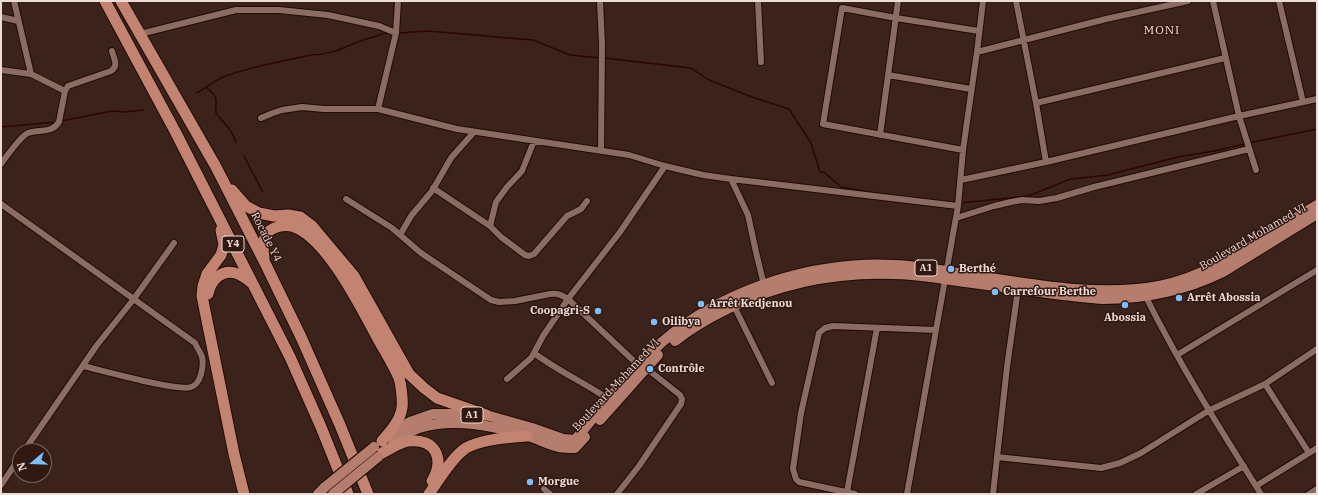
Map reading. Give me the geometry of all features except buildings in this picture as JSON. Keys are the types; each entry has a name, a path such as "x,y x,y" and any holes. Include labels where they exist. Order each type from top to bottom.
{"highway":[{"name":"Y4","path":"105,1 176,133 290,357 321,427 348,494"},
{"name":"Rocade Y4","path":"121,1 216,168 264,263 304,345 340,425 368,494"},
{"path":"216,168 246,206 259,213 274,216 288,215 300,217 312,226 354,276 409,374 437,398 486,415"},
{"path":"202,185 222,233 224,245 222,254 207,274 203,286 202,296 234,454 244,494"},
{"path":"264,263 263,247 265,236 272,229 282,226 296,227 309,236 325,252 346,282 399,378 403,407 399,419 379,450"},
{"path":"249,494 244,480 208,295 213,280 225,273 231,272 240,275 254,284"},
{"path":"429,494 453,461 466,448 487,441 528,436"},
{"path":"379,450 406,442 423,442 430,446 437,454 439,466 433,480 424,494"},
{"path":"362,480 374,494"}],"main road":[{"name":"Boulevard Mohamed VI","path":"379,450 417,428 431,425 461,423 489,427 528,436 560,448 575,448 642,366 679,338 711,317 760,294 783,286 812,280 864,274 946,275 1075,290 1128,290 1160,286 1187,278 1219,265 1317,205"},
{"name":"Boulevard Mohamed VI","path":"325,492 379,450 410,422 433,414 486,415 532,428 563,439 575,440 608,399 673,334 690,322 733,298 764,285 810,271 840,266 895,265 924,268 946,275 1018,289 1103,299 1145,295 1169,291 1207,280 1223,272 1317,214"}],"street":[{"path":"14,1 31,74"},
{"path":"378,109 396,33 398,1"},
{"path":"600,1 602,44 601,151"},
{"path":"758,1 761,62"},
{"path":"842,1 823,124 963,150"},
{"path":"880,135 898,1"},
{"path":"907,494 958,206 963,150 983,1"},
{"path":"1016,1 1046,162"},
{"path":"977,52 1106,19 1188,1"},
{"path":"1213,1 1239,116 1256,170"},
{"path":"1279,1 1303,102"},
{"path":"842,8 979,31"},
{"path":"140,34 236,10 273,10 328,15 379,26 396,33"},
{"path":"1,17 18,21"},
{"path":"1,164 27,134 53,129 57,126 65,91 68,86 115,69 116,63 112,51"},
{"path":"1036,103 1225,58"},
{"path":"1,70 31,74 65,91"},
{"path":"888,75 971,89"},
{"path":"961,180 1046,162 1317,99"},
{"path":"261,118 282,110 302,107 324,109 378,109 457,129 629,156 703,175 958,206"},
{"path":"400,235 411,216 434,188 451,158 474,132"},
{"path":"490,226 496,202 507,187 522,171 534,141"},
{"path":"956,218 1011,202 1022,200 1040,201 1053,199 1094,187 1249,149"},
{"path":"508,379 531,358 568,298 620,232 665,166"},
{"path":"731,179 748,215 764,285"},
{"path":"434,188 490,226 501,238 525,255 529,256 534,254 567,216 581,209 588,201"},
{"path":"346,199 400,235 421,253 491,300 508,302 557,293 568,298 642,366 680,395 682,399 681,404 639,466 617,494"},
{"path":"1,204 195,343 202,358 201,374 196,383 191,387 174,387 83,366"},
{"path":"30,443 97,345 133,300 174,243"},
{"path":"1176,355 1317,270"},
{"path":"993,494 1007,367 1018,289"},
{"path":"1145,295 1176,355 1208,411 1262,494"},
{"path":"734,306 772,383"},
{"path":"855,494 799,482 796,479 793,469 801,413 819,333 825,328 833,326 936,330"},
{"path":"846,492 878,328"},
{"path":"997,457 1101,468 1120,463 1141,453 1208,411 1265,384 1317,349"},
{"path":"534,353 608,399"},
{"path":"1265,384 1309,453"},
{"path":"1256,486 1317,448"},
{"path":"1196,494 1244,466"},
{"path":"1,485 12,469"},
{"path":"544,489 550,494"},
{"path":"1309,494 1317,489"}],"waterway":[{"path":"398,33 428,31 533,40 570,55 600,58"},
{"path":"197,93 233,73 310,55 328,53 362,40 385,33 390,33"},
{"path":"604,58 691,68 709,80 752,97 789,109 811,143 820,172 824,172 841,187 876,193"},
{"path":"207,88 214,94 216,101 216,113 230,130 236,142"},
{"path":"61,121 112,111 125,112 143,110"},
{"path":"1,127 57,122"},
{"path":"1249,143 1317,129"},
{"path":"961,203 1028,196 1071,179 1108,175 1178,157 1245,144"},
{"path":"244,156 262,191"}],"place":[{"name":"Berthé","path":"951,269"},
{"name":"Carrefour Berthe","path":"995,292"},
{"name":"Arrêt Abossia","path":"1179,298"},
{"name":"Arrêt Kedjenou","path":"701,304"},
{"name":"Abossia","path":"1125,305"},
{"name":"Coopagri-S","path":"598,311"},
{"name":"Oilibya","path":"654,322"},
{"name":"Contrôle","path":"650,369"},
{"name":"Morgue","path":"530,482"}],"district":[{"name":"MONI","path":"1162,31"}]}
